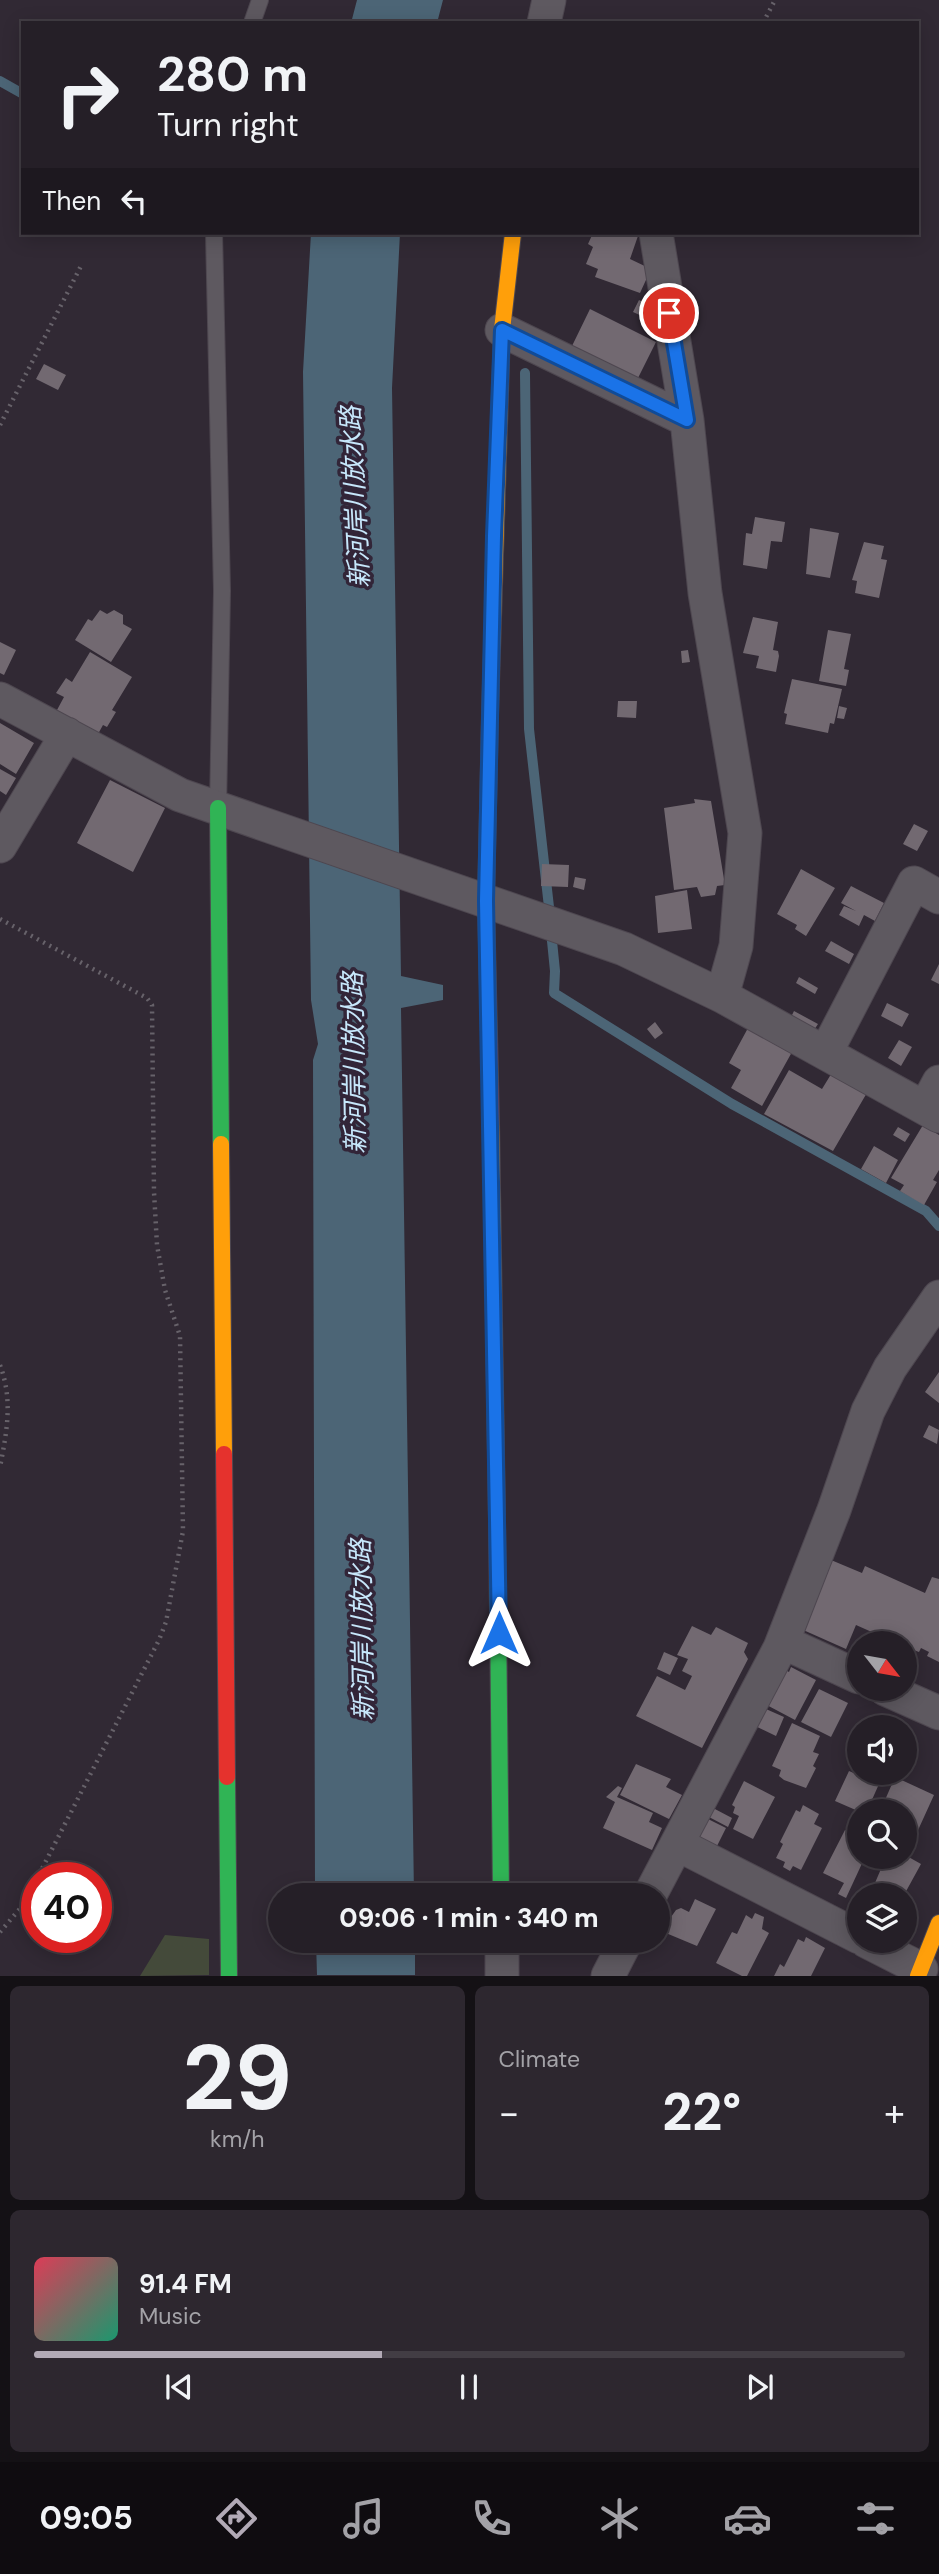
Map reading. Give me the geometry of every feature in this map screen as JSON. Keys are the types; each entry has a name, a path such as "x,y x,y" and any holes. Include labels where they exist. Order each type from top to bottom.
{"street":[{"path":"544,21 549,0"},
{"path":"501,1883 495,1305 476,897 502,330 513,235"},
{"path":"656,235 687,420 705,593 746,833 736,946 722,996"},
{"path":"502,330 687,420"},
{"path":"0,699 139,775 229,812 624,949 722,996 826,1052 934,1102"},
{"path":"0,846 67,734"},
{"path":"229,812 229,1976"},
{"path":"826,1052 914,883 939,897"},
{"path":"656,1883 783,1642 834,1510 868,1411 890,1368 939,1297"},
{"path":"783,1642 847,1671"},
{"path":"912,1701 939,1713"},
{"path":"677,1844 847,1931"},
{"path":"887,1953 920,1972 939,1923"},
{"path":"502,1953 502,1976"},
{"path":"608,1976 620,1953"}],"lane":[{"path":"253,21 260,0"},
{"path":"214,235 229,812"}],"path":[{"path":"764,21 775,0"},
{"path":"0,425 81,266"},
{"path":"0,919 147,998 152,1005 154,1192 165,1290 180,1336 183,1531 166,1622 159,1640 24,1904 0,1932"},
{"path":"0,1364 7,1383 9,1419 0,1467"}],"green space":[{"path":"165,1935 209,1939 209,1975 140,1976"}],"water":[{"path":"357,0 443,0 438,21 352,21"},
{"name":"新河岸川放水路","path":"311,235 400,235 392,388 401,976 443,985 443,1000 401,1008 414,1883 315,1883 313,1060 318,1044 311,1000 303,372"},
{"path":"316,1953 415,1953 415,1975 317,1975"}],"building":[{"path":"592,235 638,235 630,259 651,269 640,293 595,277 598,269 586,264 593,247 588,244"},
{"path":"639,300 650,306 644,317 633,312"},
{"path":"590,309 656,342 638,378 572,346"},
{"path":"44,364 66,375 58,390 36,379"},
{"path":"755,517 785,522 782,542 771,541 767,569 743,565 746,533 752,534"},
{"path":"810,528 839,533 830,578 806,574"},
{"path":"864,542 884,546 881,559 887,560 879,598 855,593 857,581 852,580"},
{"path":"100,610 107,614 114,610 123,615 123,624 132,629 111,662 75,640 88,619 92,621"},
{"path":"753,617 778,622 773,650 778,651 779,656 776,672 756,668 759,656 743,653"},
{"path":"828,630 851,634 844,669 849,670 846,686 819,681"},
{"path":"0,642 16,650 4,675 0,673"},
{"path":"688,650 690,662 682,663 681,651"},
{"path":"90,652 132,677 112,710 116,712 107,727 103,725 98,734 57,710 64,697 56,693 66,678 72,682"},
{"path":"792,679 842,689 834,724 830,723 828,733 785,724 787,714 784,713"},
{"path":"618,701 637,701 636,718 617,717"},
{"path":"839,706 847,708 844,719 837,718"},
{"path":"0,723 34,743 16,774 0,764"},
{"path":"0,769 16,778 6,795 0,791"},
{"path":"110,780 165,808 133,872 77,843"},
{"path":"694,799 711,801 725,885 717,886 715,895 701,897 697,887 674,890 664,808 695,803"},
{"path":"914,824 928,831 917,851 903,844"},
{"path":"542,864 569,865 568,887 541,886"},
{"path":"801,869 835,888 806,936 795,929 797,925 777,914"},
{"path":"575,877 586,879 584,890 573,887"},
{"path":"851,886 884,903 875,921 864,915 859,926 839,915 844,906 856,911 841,903"},
{"path":"687,890 692,929 658,933 655,896"},
{"path":"831,941 854,954 849,964 825,951"},
{"path":"939,964 939,984 931,980"},
{"path":"799,977 818,988 815,994 796,983"},
{"path":"887,1003 909,1014 902,1027 881,1016"},
{"path":"794,1011 818,1024 812,1033 789,1021"},
{"path":"655,1022 663,1033 655,1039 647,1029"},
{"path":"748,1028 792,1052 762,1106 731,1088 741,1070 729,1063"},
{"path":"899,1040 912,1047 901,1066 888,1058"},
{"path":"789,1070 822,1089 833,1071 868,1091 833,1151 764,1114"},
{"path":"923,1125 939,1135 939,1170 933,1180 937,1182 924,1205 900,1191 904,1185 891,1178"},
{"path":"898,1127 910,1134 905,1142 893,1135"},
{"path":"874,1146 898,1160 886,1183 861,1169"},
{"path":"939,1372 939,1403 925,1392"},
{"path":"929,1425 939,1430 937,1444 923,1437"},
{"path":"831,1560 862,1573 865,1566 925,1593 932,1577 939,1579 939,1662 927,1656 929,1652 921,1648 917,1651 917,1631 870,1631 856,1625 854,1631 847,1631 846,1649 801,1629"},
{"path":"692,1626 711,1635 716,1627 748,1643 744,1652 748,1659 702,1748 636,1716 657,1676 685,1690 692,1676 682,1671 688,1659 677,1655"},
{"path":"664,1652 678,1658 670,1675 657,1669"},
{"path":"791,1667 816,1680 795,1720 761,1702 782,1668 789,1672"},
{"path":"819,1689 848,1703 831,1737 801,1722"},
{"path":"757,1705 784,1717 776,1736 749,1723"},
{"path":"792,1723 820,1736 813,1752 819,1754 813,1766 816,1768 806,1788 784,1780 779,1776 781,1770 772,1766"},
{"path":"636,1764 671,1779 666,1787 682,1795 669,1819 620,1795"},
{"path":"847,1775 847,1785 879,1785 872,1799 847,1799 847,1806 835,1801"},
{"path":"744,1781 775,1797 753,1839 733,1829 739,1816 733,1813 735,1807 732,1805"},
{"path":"892,1785 912,1785 934,1795 917,1832 917,1799 885,1799"},
{"path":"618,1786 622,1788 617,1797 653,1813 649,1822 662,1828 652,1850 603,1828 615,1802 606,1797"},
{"path":"803,1805 819,1814 814,1824 822,1828 801,1870 793,1866 790,1871 783,1867 785,1862 776,1858 783,1844 780,1842 796,1810 800,1812"},
{"path":"713,1808 732,1818 728,1827 709,1817"},
{"path":"704,1817 726,1828 717,1846 695,1835"},
{"path":"845,1830 847,1831 847,1869 859,1869 853,1883 847,1883 846,1898 838,1894 844,1883 823,1873"},
{"path":"917,1862 921,1864 911,1883 875,1883 881,1869 917,1869"},
{"path":"695,1899 716,1909 697,1946 670,1935 670,1918 676,1910 681,1908 689,1912"},
{"path":"755,1913 764,1917 762,1929 769,1933 747,1976 742,1976 716,1963 732,1932 737,1934 746,1915 752,1919"},
{"path":"806,1937 825,1948 811,1976 774,1976 780,1964 784,1967 798,1939 804,1942"}],"waterway":[{"path":"0,81 21,93"},
{"path":"525,373 529,729 550,916"},
{"path":"551,931 554,993 732,1104 926,1211 939,1226"}],"traffic: fast":[{"path":"218,808 221,1144"},
{"path":"497,1520 501,1883"},
{"path":"227,1777 229,1976"}],"traffic: slow":[{"path":"490,715 502,330 513,235"},
{"path":"491,1122 497,1520"},
{"path":"221,1144 224,1454"},
{"path":"918,1976 939,1923"}],"traffic: jam":[{"path":"490,715 486,901 491,1122"},
{"path":"224,1454 227,1777"}],"route":[{"path":"499,1633 486,901 494,536 502,330 687,420 669,313"}]}
